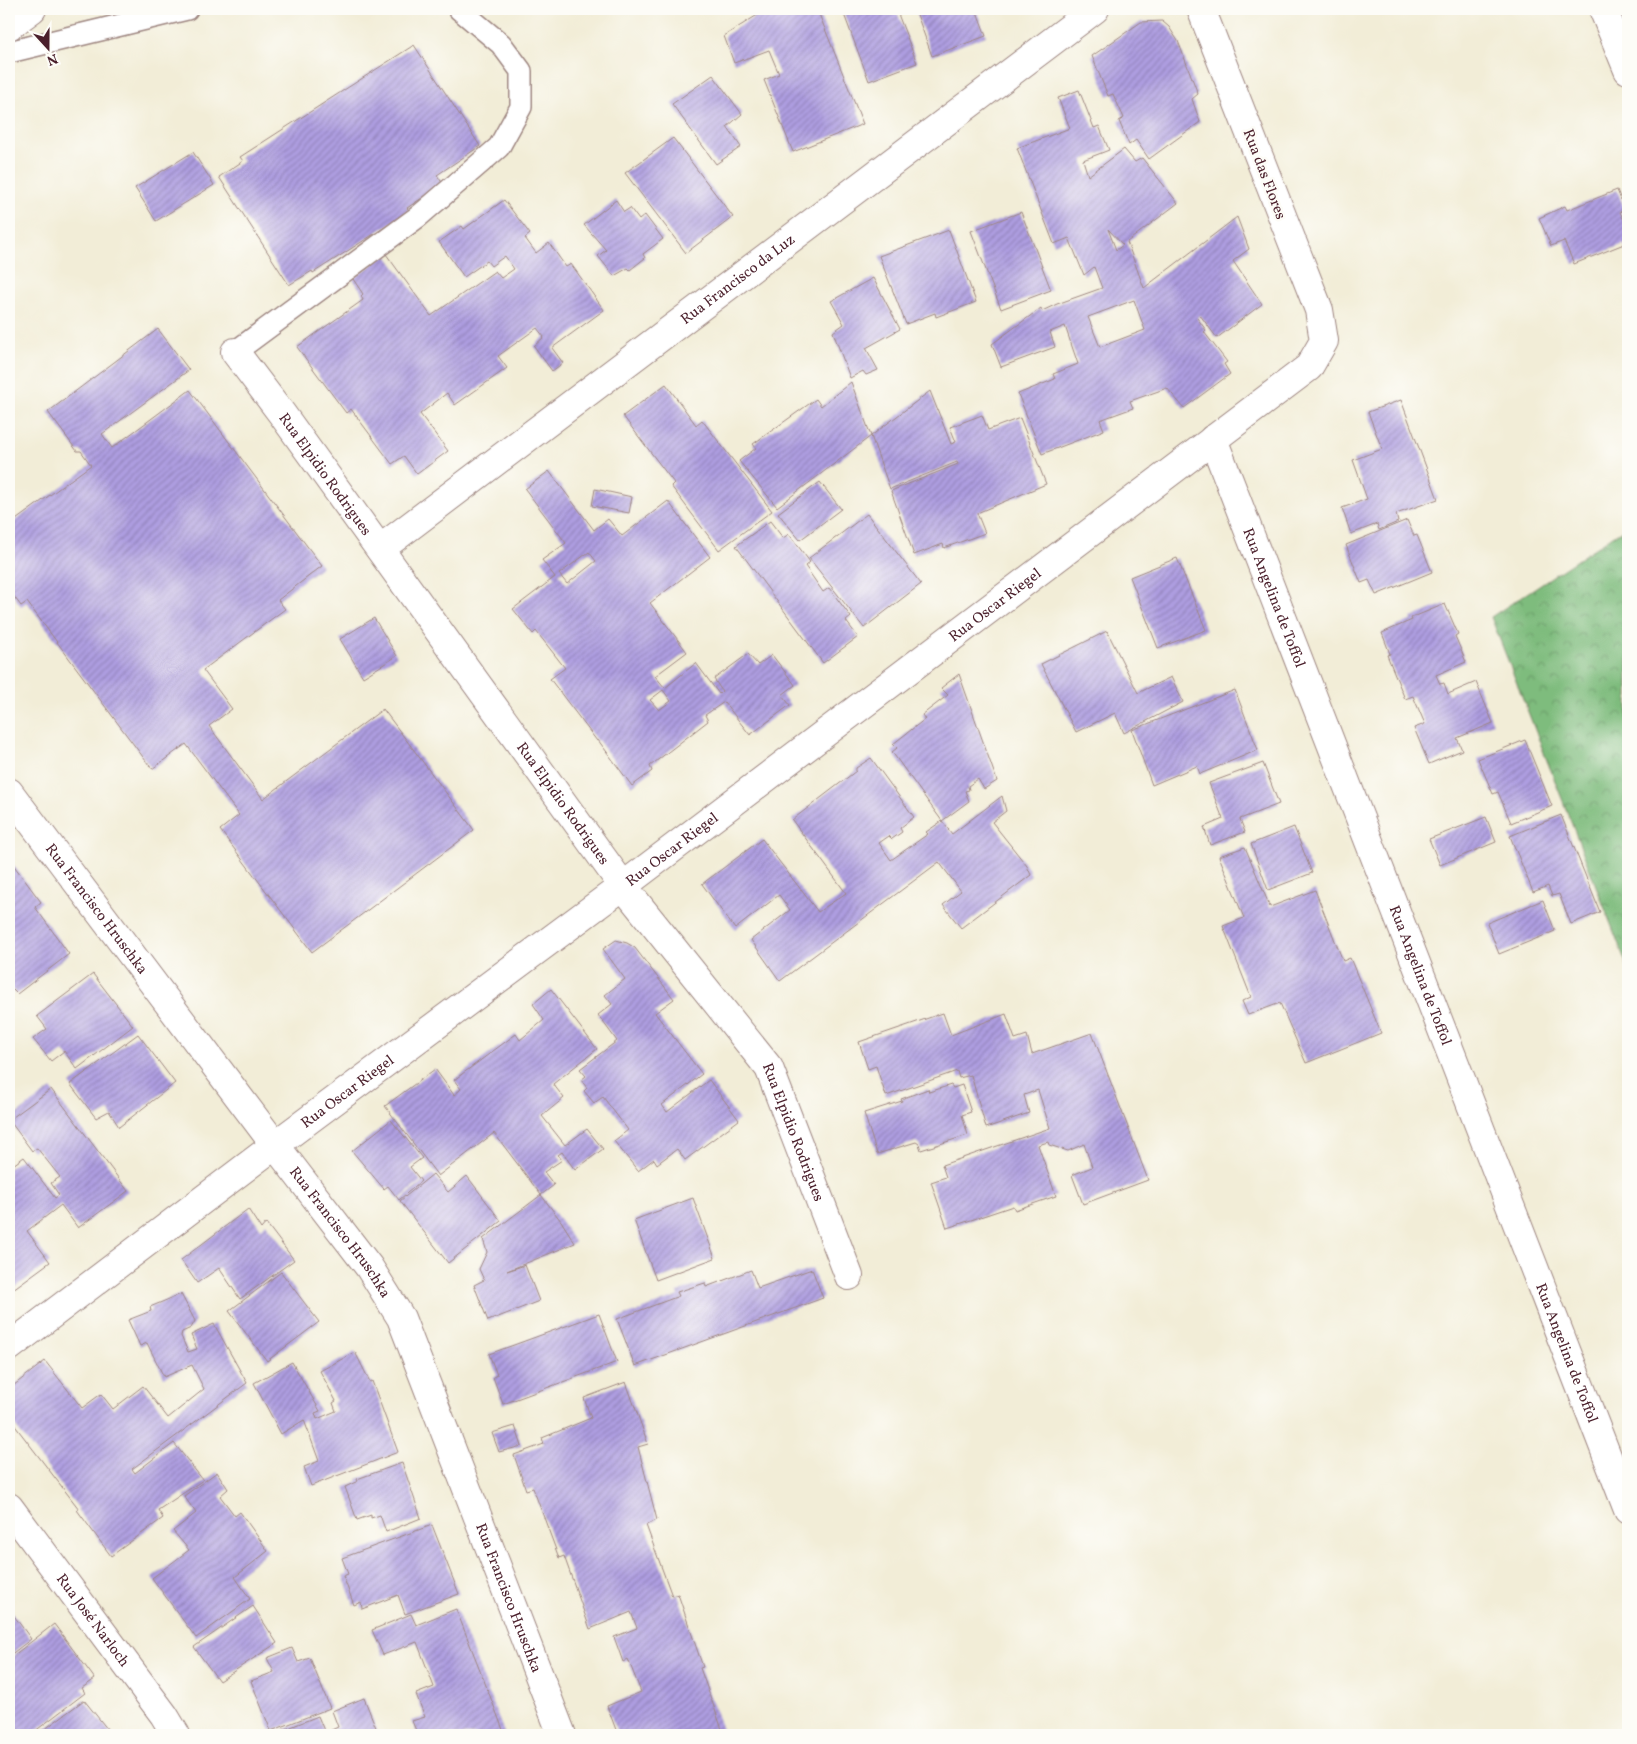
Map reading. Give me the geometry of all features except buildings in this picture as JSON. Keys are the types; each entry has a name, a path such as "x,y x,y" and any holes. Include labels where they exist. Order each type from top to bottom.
{"street":[{"path":"9,26 32,9"},
{"name":"Rua Francisco da Luz","path":"380,549 1095,9"},
{"name":"Rua das Flores","path":"1200,9 1318,310 1324,341"},
{"path":"1603,9 1628,70"},
{"name":"Rua Oscar Riegel","path":"9,1348 274,1145 623,886 1308,367 1324,341"},
{"name":"Rua Elpidio Rodrigues","path":"235,352 380,549 623,886 769,1068 850,1276"},
{"name":"Rua Angelina de Toffol","path":"1213,439 1628,1510"},
{"name":"Rua Francisco Hruschka","path":"9,792 274,1145 369,1267 401,1318 562,1735"},
{"name":"Rua José Narloch","path":"9,1507 164,1715 176,1735"}],"lane":[{"path":"9,52 187,9"},
{"path":"235,352 418,216 499,147 521,107 521,71 501,44 459,9"}],"green space":[{"path":"1628,526 1628,968 1491,617"}]}
